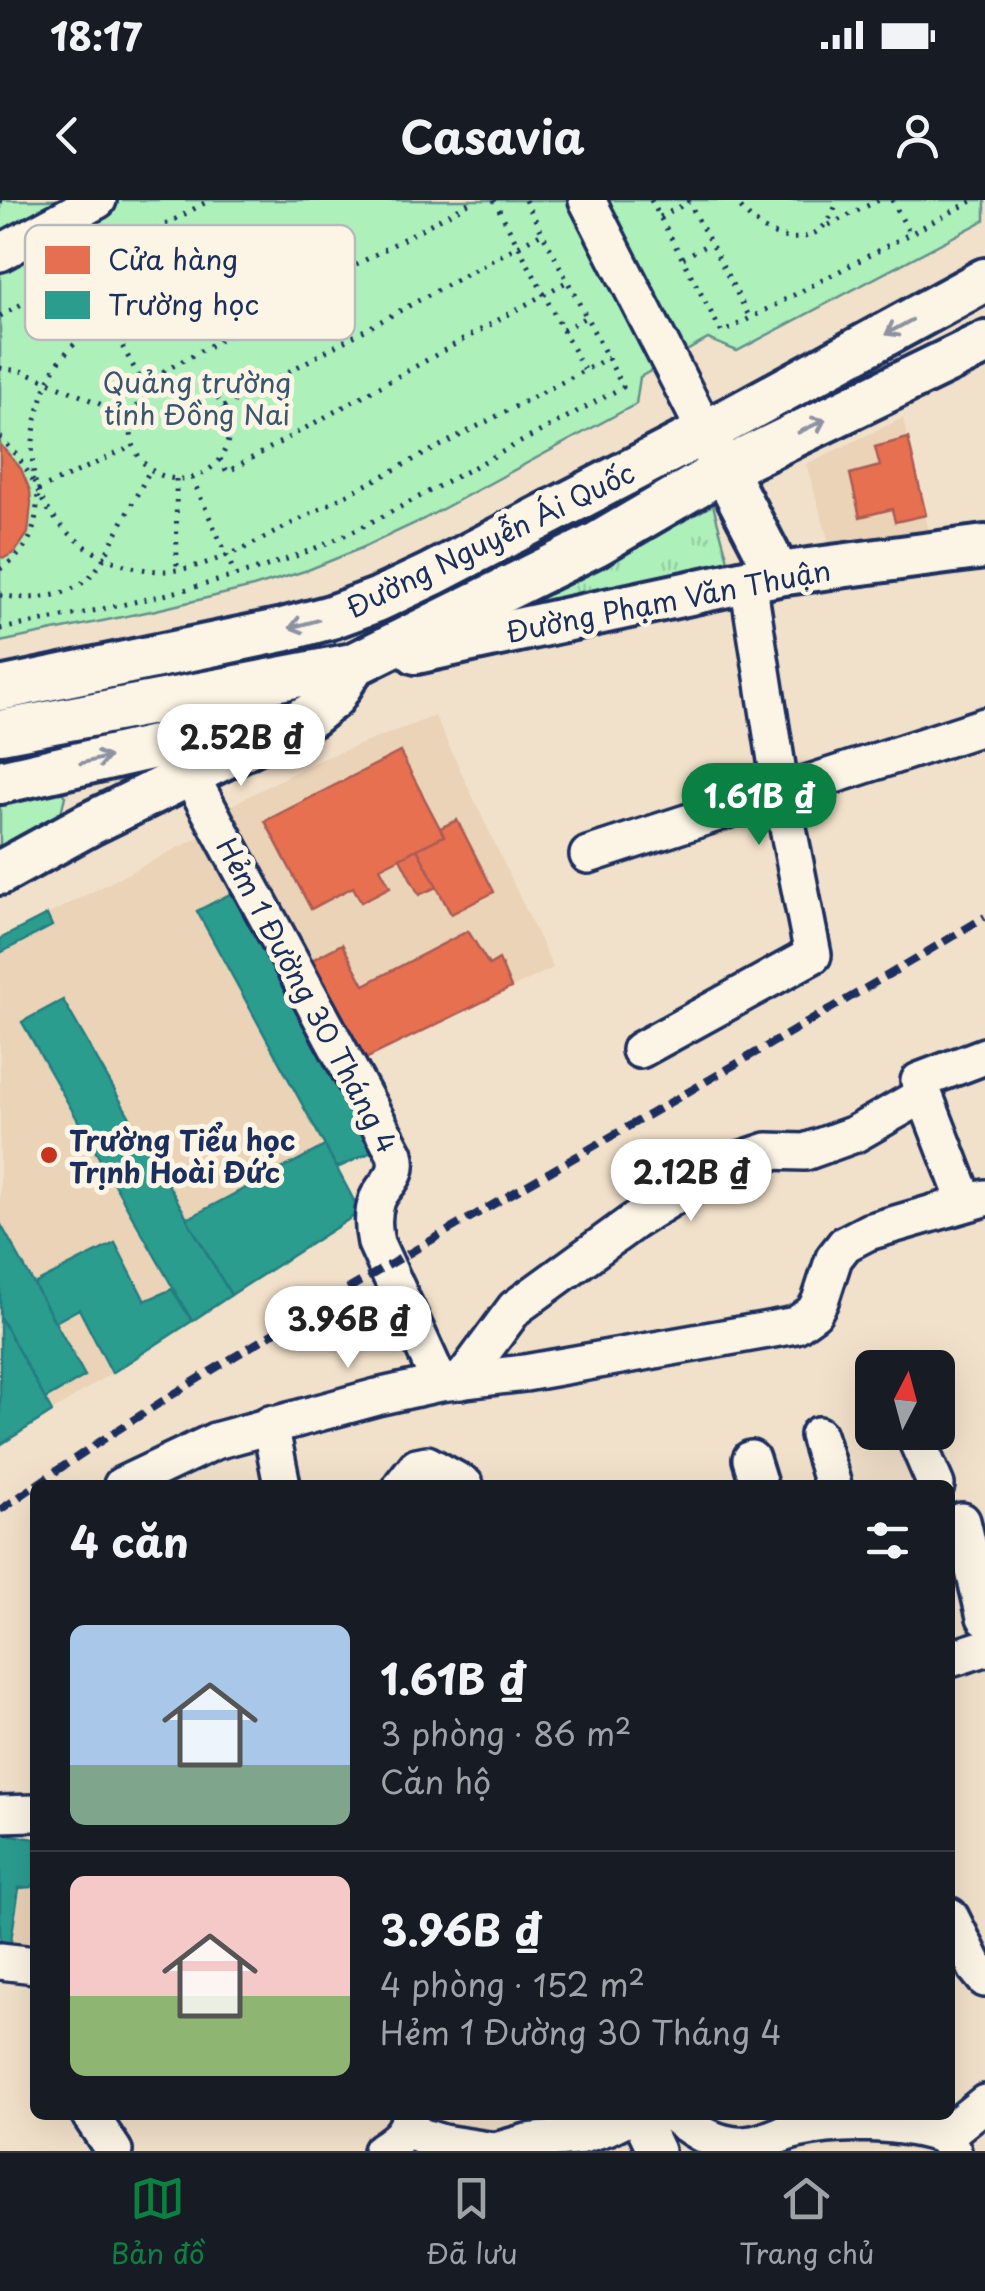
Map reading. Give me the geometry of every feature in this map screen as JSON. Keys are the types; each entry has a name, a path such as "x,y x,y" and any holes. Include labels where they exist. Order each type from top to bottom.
{"main road":[{"name":"Đường Nguyễn Ái Quốc","path":"0,782 180,758 309,704 347,676 596,544 714,450 985,280"},
{"name":"Đường Nguyễn Ái Quốc","path":"0,689 331,617 378,600 714,450 985,343"},
{"path":"714,450 763,578"},
{"name":"Đường Phạm Văn Thuận","path":"347,676 763,578 985,546"},
{"name":"Đường Nguyễn Ái Quốc","path":"0,732 347,676"},
{"path":"0,874 89,824 180,758"}],"street":[{"path":"53,225 98,200"},
{"path":"587,200 714,450"},
{"path":"0,254 25,240"},
{"path":"640,1050 813,955 781,792 763,578"},
{"path":"588,855 985,726"},
{"name":"Hẻm 1 Đường 30 Tháng 4","path":"180,758 395,1154 396,1173 377,1200 373,1231 450,1382"},
{"path":"133,1480 215,1441 377,1397 796,1325 814,1312 834,1258 845,1244 868,1232 975,1200 919,1081 985,1056"},
{"path":"450,1382 515,1308 681,1192 731,1163 767,1151 805,1152 855,1134 923,1095"},
{"path":"270,1424 281,1480"},
{"path":"818,1435 831,1480"},
{"path":"921,1450 934,1480"},
{"path":"406,1480 417,1466 427,1464 456,1480"},
{"path":"960,1520 985,1617"},
{"path":"955,1657 985,1648"},
{"path":"0,1814 30,1814"},
{"path":"955,1926 985,1979"},
{"path":"0,1961 30,1964"},
{"path":"680,2120 710,2139 748,2146 796,2130 847,2124 928,2130 949,2144 985,2103"},
{"path":"93,2120 114,2151"},
{"path":"409,2137 495,2151 527,2142 576,2136 623,2120"},
{"path":"638,2120 656,2151"}],"path":[{"path":"165,225 210,200"},
{"path":"355,265 474,200"},
{"path":"494,200 584,370"},
{"path":"0,629 107,609 289,558 368,524 623,386 525,200"},
{"path":"652,200 722,333 974,200"},
{"path":"734,200 758,225 780,236 805,238 826,226 837,200"},
{"path":"826,226 879,200"},
{"path":"892,200 910,234"},
{"path":"660,217 688,201 750,318"},
{"path":"355,336 542,232"},
{"path":"682,258 710,243"},
{"path":"220,460 227,472 568,282"},
{"path":"0,316 25,302"},
{"path":"563,330 586,316"},
{"path":"0,569 29,542 37,510 33,454 40,402 54,369 80,340"},
{"path":"119,340 148,393"},
{"path":"170,382 164,370 219,340"},
{"path":"224,408 347,340"},
{"path":"0,438 30,474 69,533 104,556 138,568 177,570 227,556 608,358"},
{"path":"0,368 26,372 132,418"},
{"path":"186,381 215,394 229,423 229,440 220,460 192,478 165,478 150,470 132,446 130,427 142,398 170,382 186,381"},
{"path":"38,490 132,446"},
{"path":"0,595 45,598 90,577 150,470"},
{"path":"192,478 235,574"},
{"path":"176,479 177,570"}],"shaded area":[{"path":"903,418 929,531 831,549 806,464"},
{"path":"435,716 553,968 361,1061 222,810 314,762"},
{"path":"205,834 376,1150 337,1169 360,1212 0,1445 0,939"},
{"path":"0,1833 30,1838 30,1955 0,1951"}],"green space":[{"name":"Quảng trường tỉnh Đồng Nai","path":"0,200 985,200 985,220 737,351 708,339 640,377 636,404 422,520 364,547 253,587 0,642"},
{"path":"713,505 729,564 520,608"},
{"path":"58,788 65,796 61,813 0,849 0,796"}],"building: Cửa hàng":[{"path":"908,438 926,515 895,522 892,509 860,517 850,474 880,466 875,447"},
{"path":"0,444 21,469 31,503 28,533 15,552 4,558 0,556"},
{"path":"400,752 444,836 380,868 390,887 361,902 353,887 311,909 265,821"},
{"path":"457,820 494,892 451,914 417,849 444,836 440,828"},
{"path":"417,849 437,887 419,895 400,858"},
{"path":"468,931 489,965 499,959 511,988 361,1061 308,962 342,944 364,985"}],"building: Trường học":[{"path":"236,891 376,1150 337,1168 197,911"},
{"path":"47,915 52,926 0,953 0,939"},
{"path":"63,1000 231,1295 192,1321 22,1022"},
{"path":"325,1146 360,1212 231,1295 187,1219"},
{"path":"0,1223 85,1376 45,1399 0,1317"},
{"path":"115,1243 145,1301 172,1289 192,1321 112,1373 79,1309 55,1322 34,1284"},
{"path":"0,1317 52,1412 0,1445"},
{"path":"0,1833 30,1838 30,1887 19,1888 9,1953 0,1951"}],"railway":[{"path":"43,1480 249,1348 985,917"},
{"path":"0,1510 30,1489"}],"place":[{"name":"Trường Tiểu học Trịnh Hoài Đức","path":"49,1155"}]}
